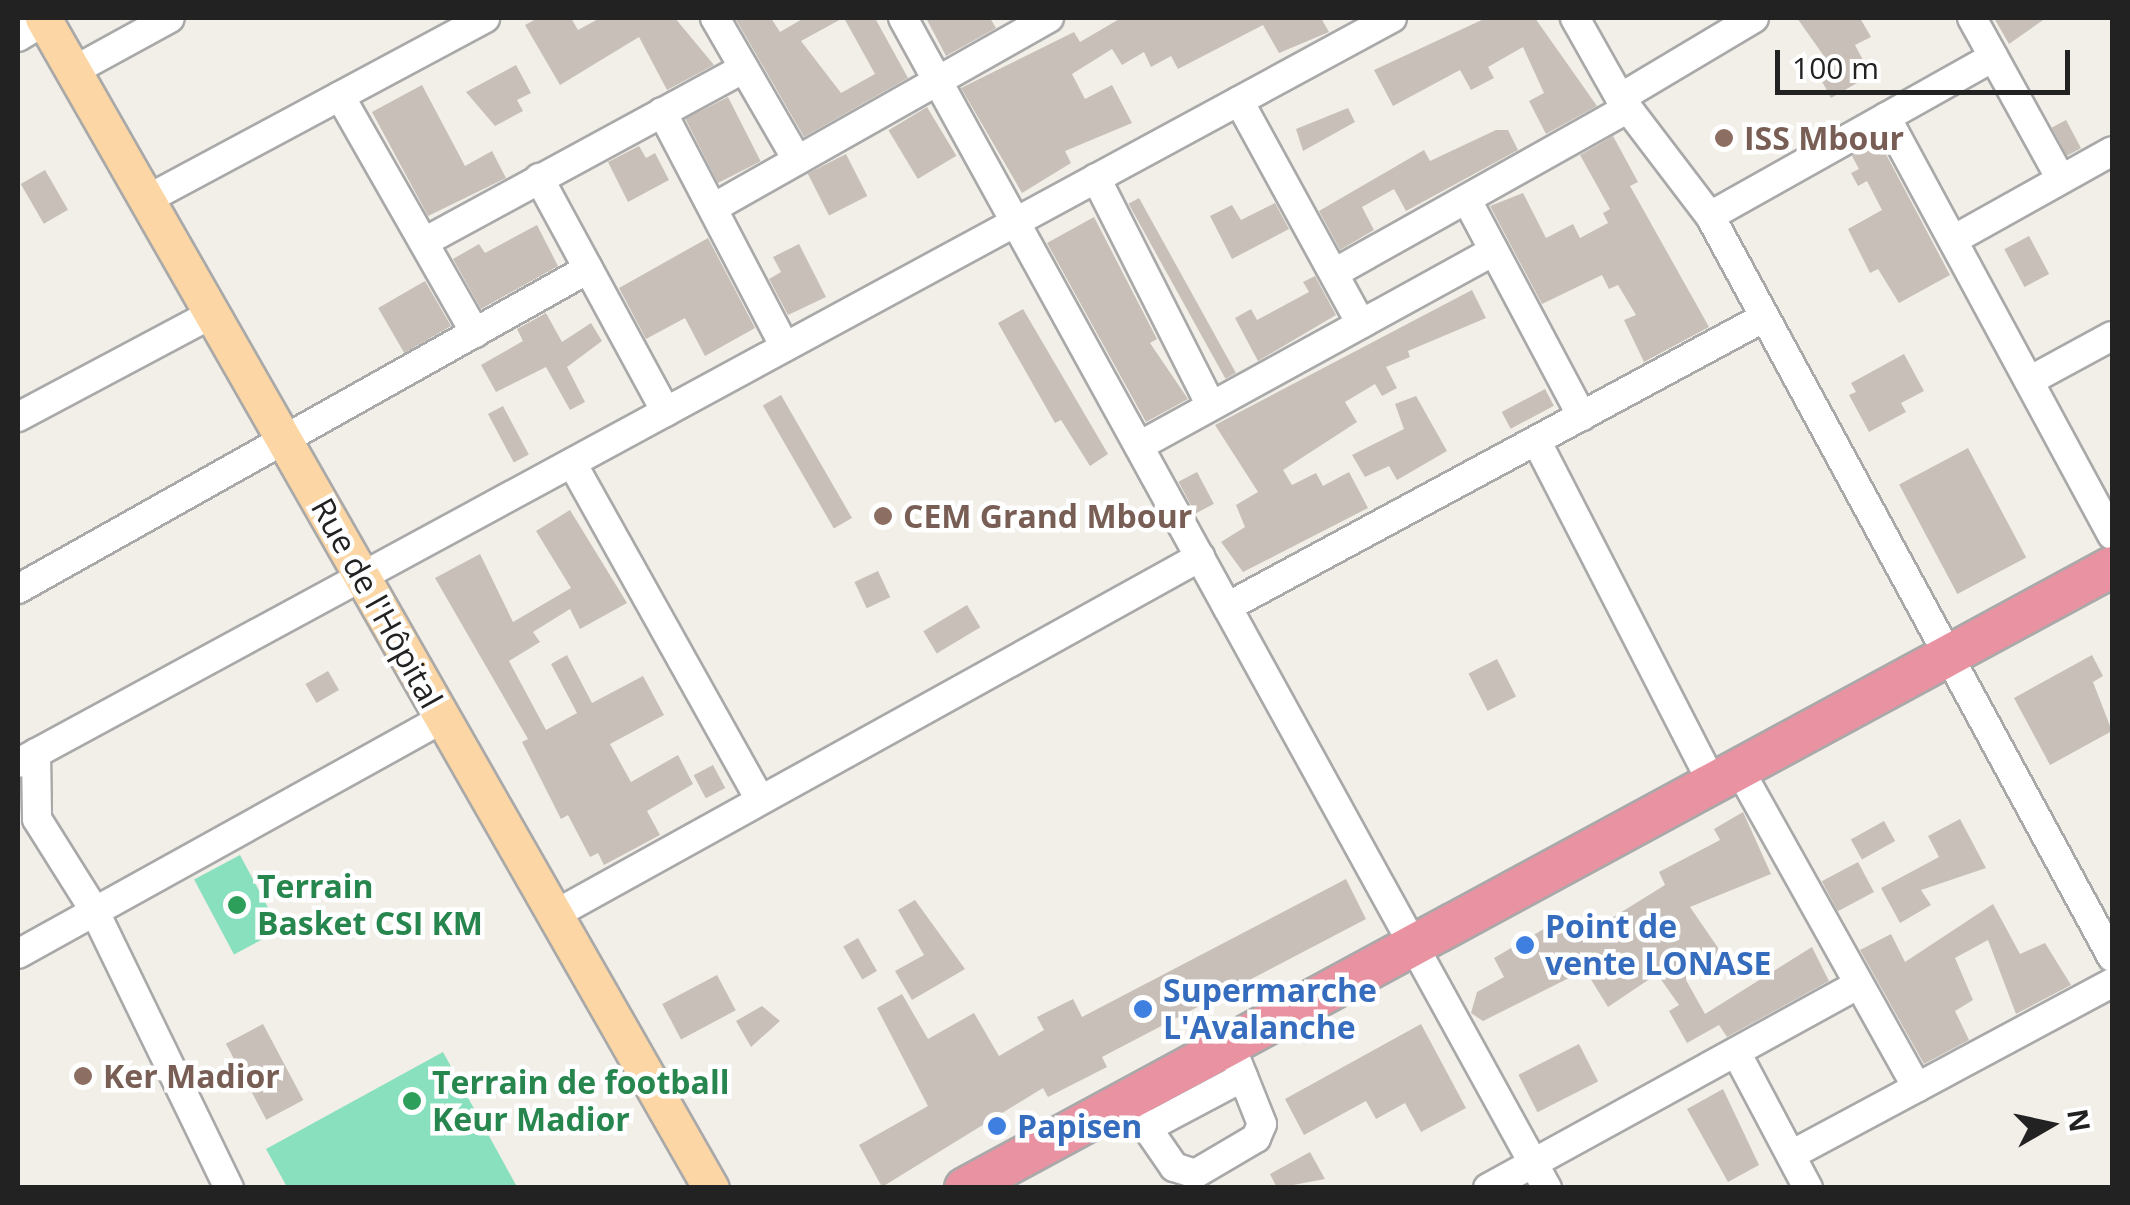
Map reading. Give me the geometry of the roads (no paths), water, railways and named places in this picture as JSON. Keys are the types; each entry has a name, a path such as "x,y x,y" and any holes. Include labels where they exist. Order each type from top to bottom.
{"highway":[{"path":"980,1184 1137,1114 1237,1060 1413,945 2112,567"}],"main road":[{"name":"Rue de l'Hôpital","path":"35,25 75,70 711,1188"}],"street":[{"path":"75,70 170,18"},
{"path":"146,200 485,18"},
{"path":"715,18 796,158"},
{"path":"903,18 1540,1175"},
{"path":"713,208 1049,18"},
{"path":"229,1188 94,910 28,814 27,758 1392,18"},
{"path":"1575,18 1624,103 1710,216 2112,957"},
{"path":"1336,272 1467,200 1754,18"},
{"path":"1972,18 2062,179"},
{"path":"1710,216 1994,57"},
{"path":"424,242 744,68"},
{"path":"340,96 475,333"},
{"path":"1239,101 1336,272 1361,324"},
{"path":"662,112 785,347"},
{"path":"1886,117 2112,535"},
{"path":"1953,240 2112,151"},
{"path":"539,178 666,412"},
{"path":"1096,178 1211,406"},
{"path":"1467,200 1582,416"},
{"path":"1139,446 1494,251"},
{"path":"18,589 588,269"},
{"path":"18,418 212,314"},
{"path":"1227,607 1765,317"},
{"path":"2029,381 2112,336"},
{"path":"1537,442 1726,776 1858,984 1917,1088"},
{"path":"572,462 760,799"},
{"path":"554,915 1200,558"},
{"path":"18,954 442,719"},
{"path":"1790,1155 2112,983"},
{"path":"1488,1188 1540,1175 1736,1052 1858,984"},
{"path":"1736,1052 1808,1188"},
{"path":"1137,1114 1174,1167 1196,1174 1256,1138 1262,1124 1237,1060"}],"place":[{"name":"ISS Mbour","path":"1724,138"},
{"name":"CEM Grand Mbour","path":"883,516"},
{"name":"Terrain Basket CSI KM","path":"237,905"},
{"name":"Point de vente LONASE","path":"1525,945"},
{"name":"Supermarche L'Avalanche","path":"1143,1009"},
{"name":"Ker Madior","path":"83,1076"},
{"name":"Terrain de football Keur Madior","path":"412,1101"},
{"name":"Papisen","path":"997,1126"}]}
